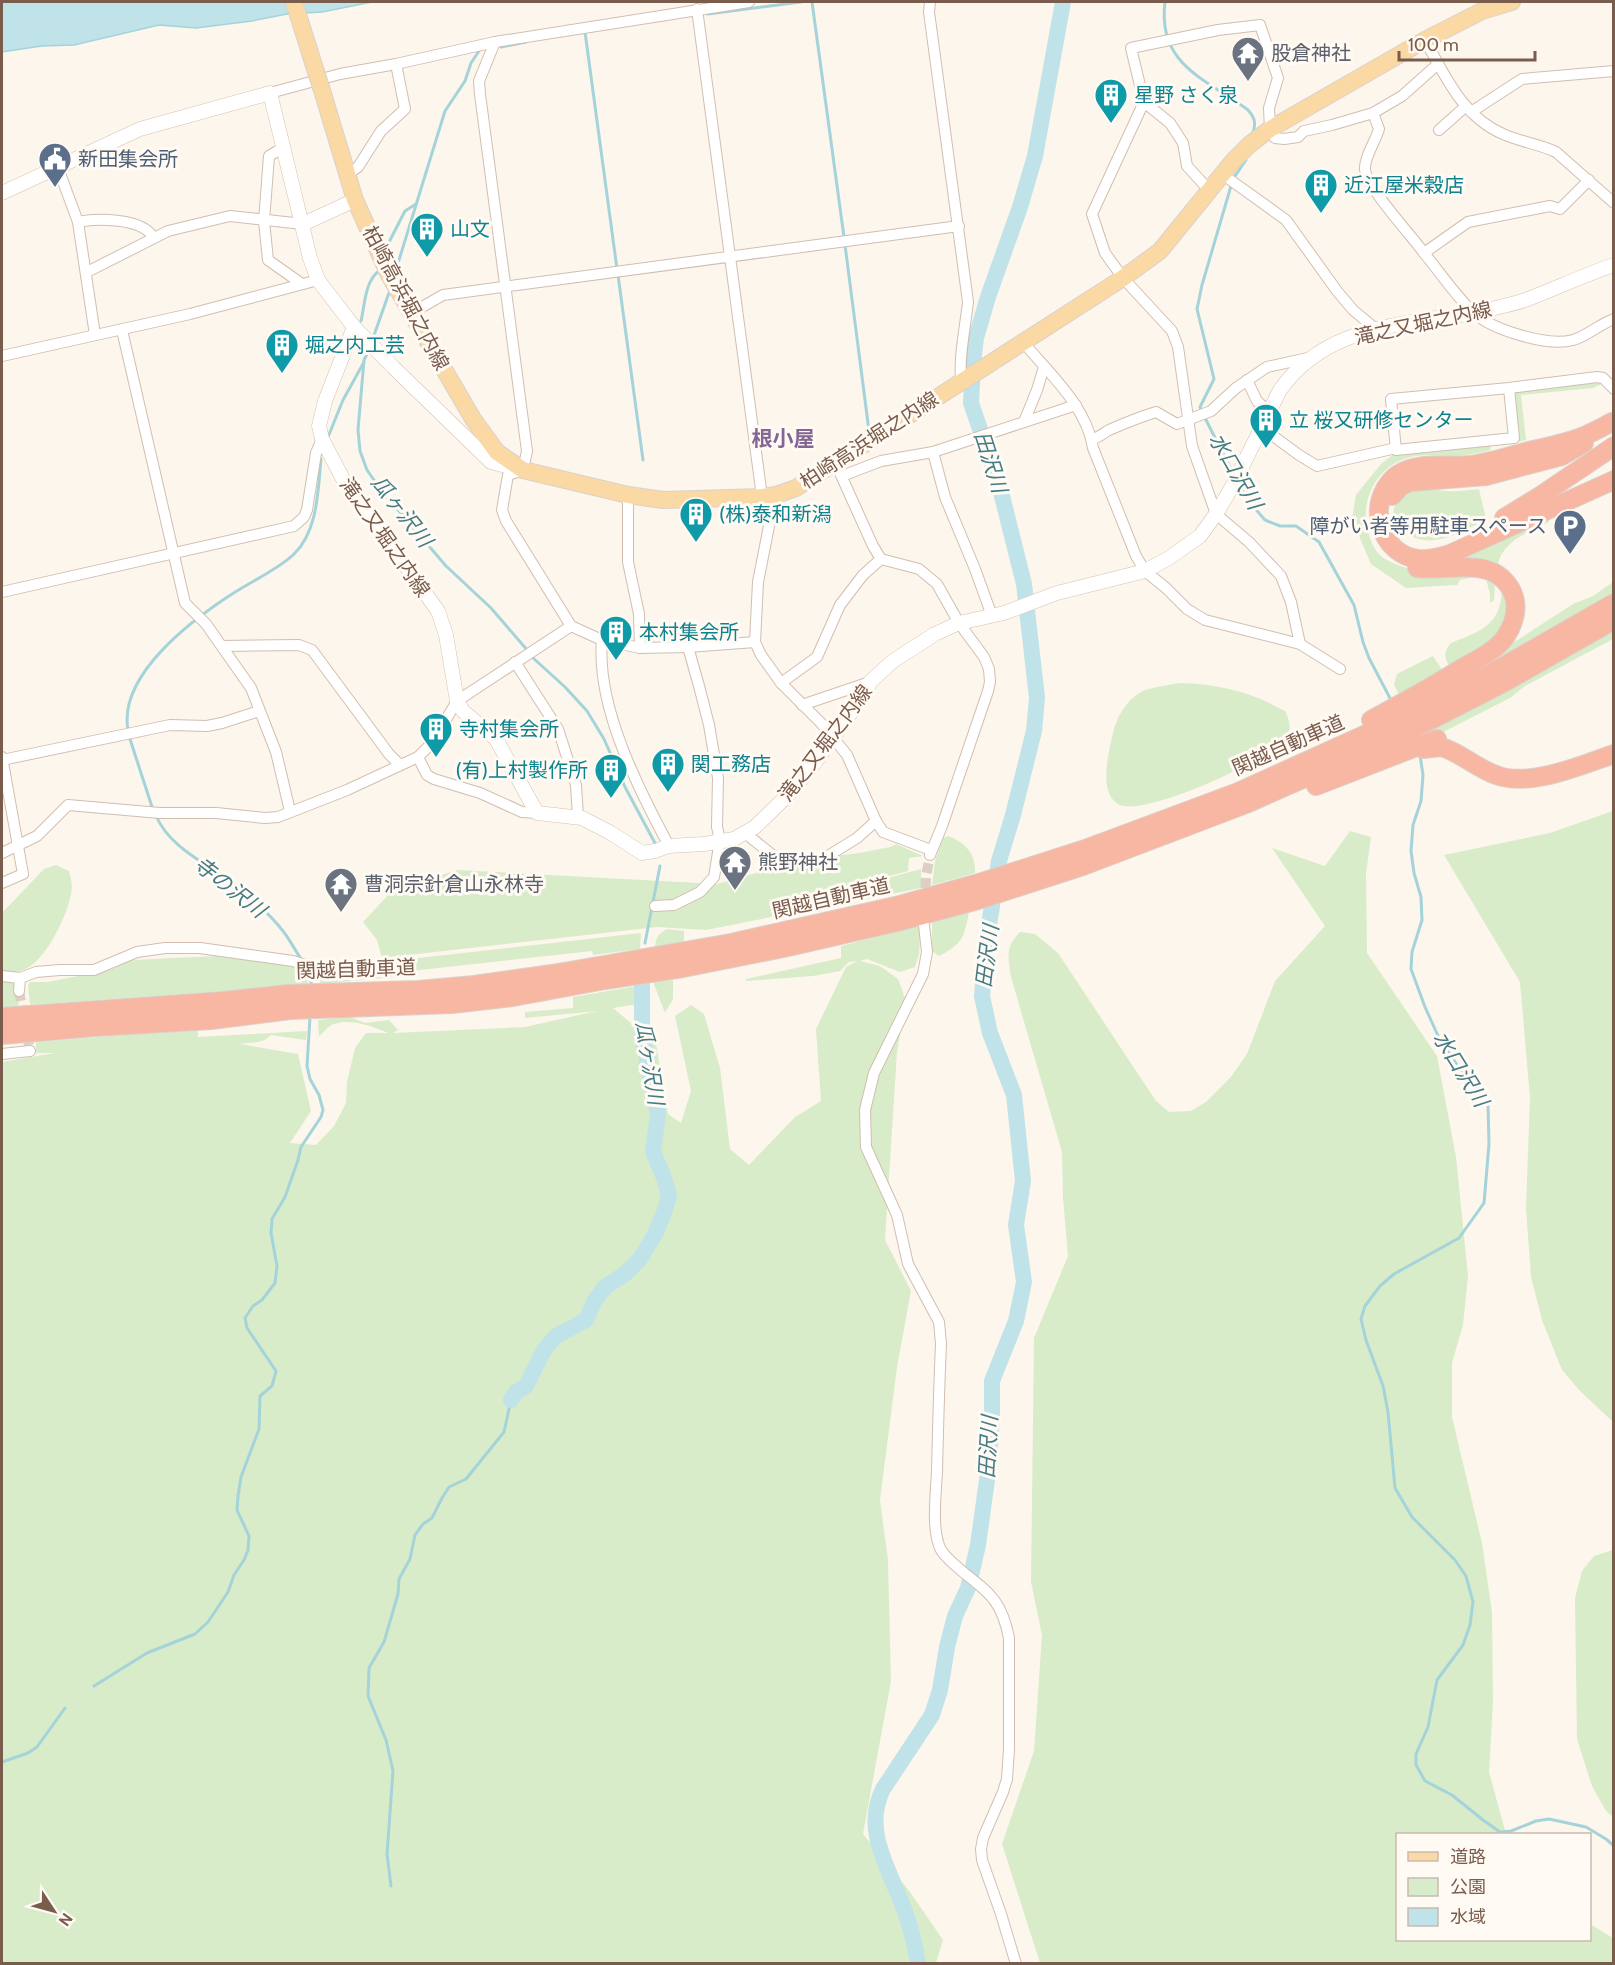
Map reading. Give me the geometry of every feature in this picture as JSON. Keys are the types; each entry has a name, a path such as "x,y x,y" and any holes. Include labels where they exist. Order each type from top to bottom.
{"highway":[{"path":"1379,738 1426,707 1499,644 1507,635 1515,618 1514,597 1505,582 1489,570 1417,567 1402,562 1385,550 1372,527 1372,513 1379,490 1395,476 1415,467 1472,465 1580,438 1613,422"},
{"path":"1613,422 1574,450 1549,460 1479,477 1410,482 1395,492 1387,516 1392,531 1404,543 1413,548 1436,549 1461,541 1614,472"},
{"path":"1486,529 1614,446"},
{"path":"1395,476 1383,493 1380,502 1378,511 1381,529 1390,544 1397,550 1412,558 1420,559 1450,554 1614,480"},
{"name":"関越自動車道","path":"1037,873 1083,866 1204,822 1379,738 1426,707 1497,670 1614,603"},
{"name":"関越自動車道","path":"1426,707 1505,682 1614,620"},
{"path":"1379,738 1413,750 1439,743 1496,776 1513,780 1542,776 1614,754"},
{"name":"関越自動車道","path":"2,1017 223,1001 331,1000 452,1004 543,992 767,952 897,922 979,891 1037,873 1290,770 1320,747 1379,738"},
{"name":"関越自動車道","path":"2,1035 211,1020 290,1002"}],"main road":[{"name":"柏崎高浜堀之内線","path":"294,2 355,200 410,314 473,419 497,453 523,470 628,495 663,500 776,495 839,469 963,380 1123,278 1160,251 1222,174 1249,145 1270,129 1425,40 1482,11 1512,2"},
{"path":"2,193 140,129 270,93 310,258 318,280 354,327 371,345 491,462 523,470"},
{"path":"303,224 355,200"},
{"name":"滝之又堀之内線","path":"537,813 578,818 611,833 642,853 669,846 734,839 755,827 791,792 832,738 870,682 893,661 935,634 959,623 998,615 1050,595 1145,571 1169,558 1200,536 1233,485 1280,390 1308,358 1352,336 1428,319 1474,313 1526,300 1576,278 1614,265"},
{"path":"321,439 319,426 325,401 354,327"},
{"name":"滝之又堀之内線","path":"321,439 343,479 438,611 446,635 457,701"},
{"path":"457,701 463,711 496,739 537,813"}],"street":[{"path":"270,93 340,74 495,42 750,2"},
{"path":"930,2 929,12 968,302 964,341 959,362 963,380"},
{"path":"697,9 762,497 769,526 759,582 755,642 761,655 781,683 821,723 847,755 883,832 930,853 942,826 990,682 989,669 984,657 959,623 937,584 919,569 881,559 839,469 933,452 1076,405"},
{"path":"1209,190 1187,166 1183,143 1170,123 1144,102 1131,48 1218,30 1260,25 1278,78 1269,108 1270,129 1275,138 1284,139 1298,136 1304,131 1373,112 1402,96 1438,64"},
{"path":"1425,40 1468,110 1494,130 1556,152 1614,203"},
{"path":"495,42 479,81 480,94 527,451 523,470 508,475 502,510 506,521 571,626 602,639 640,648 755,642"},
{"path":"348,174 358,167 381,131 405,109 396,64"},
{"path":"1439,130 1468,110 1522,79 1614,71"},
{"path":"1144,102 1092,214 1105,253 1123,278 1172,331 1178,347 1192,446 1216,514 1249,542 1281,576 1300,644"},
{"path":"1373,112 1379,129 1366,162 1367,175 1374,188 1424,253 1474,313 1515,334 1540,340 1566,342 1577,340 1600,324 1614,319"},
{"path":"284,147 269,156 264,221 268,260 302,284"},
{"path":"58,168 78,222 95,335"},
{"path":"1222,174 1286,220 1336,291 1353,310 1377,330"},
{"path":"1424,253 1468,222 1550,206 1560,209 1589,180"},
{"path":"87,272 168,231 230,216 303,224"},
{"path":"78,222 102,219 120,221 144,229 153,237"},
{"path":"410,314 443,295 959,226"},
{"path":"2,356 122,330 318,280"},
{"path":"122,330 185,603 206,624 229,660 251,688 276,752 290,811"},
{"path":"1023,342 1076,405 1092,439 1093,448 1130,544 1145,571 1166,588 1186,609 1205,620 1300,644 1340,669"},
{"path":"1092,439 1134,418 1156,412 1177,424 1211,411 1236,388 1267,367 1308,358"},
{"path":"1024,422 1044,367"},
{"path":"1396,448 1391,399 1597,377 1603,378 1614,389"},
{"path":"1247,380 1257,401 1269,412"},
{"path":"1261,427 1317,466 1396,448 1396,450 1514,438 1509,388"},
{"path":"2,592 294,526 300,522 307,510 316,453 321,439"},
{"path":"933,452 945,497 998,615"},
{"path":"628,495 628,562 639,614 640,648"},
{"path":"781,683 817,657 840,605 863,575 881,559"},
{"path":"2,853 37,836 69,806 155,813 216,813 265,818 278,817 347,790 418,757 432,743 457,701 571,626"},
{"path":"602,639 601,654 606,701 638,788 669,846"},
{"path":"222,646 299,645 312,650 400,765"},
{"path":"655,906 674,905 700,892 714,877 720,840 717,827 718,778 699,686 688,647"},
{"path":"515,662 558,729 576,785 578,818"},
{"path":"802,705 870,682"},
{"path":"2,883 23,874 2,759 170,725 207,726 259,711"},
{"path":"418,757 427,775 434,779 480,793 522,812 537,813"},
{"path":"745,833 776,858 810,864 849,843 876,821"},
{"path":"924,925 927,952 923,974 874,1073 865,1110 866,1147 897,1215 908,1264 939,1322 941,1344 936,1513 938,1543 942,1552 995,1601 1005,1620 1009,1638 1007,1779 1004,1792 983,1838 981,1849 982,1860 1016,1964"},
{"path":"2,976 20,978 36,972 94,970 137,952 165,948 200,948 310,966"},
{"path":"19,990 20,978"},
{"path":"2,1054 30,1051"}],"green space":[{"path":"1600,380 1604,383 1593,388 1521,395 1526,440 1517,442 1512,391"},
{"path":"1490,444 1491,450 1467,455 1424,455 1404,459 1392,465 1375,483 1367,506 1368,531 1372,543 1384,559 1423,572 1477,576 1460,580 1457,585 1406,588 1371,564 1352,519 1356,495 1381,464 1394,454"},
{"path":"1429,488 1448,491 1479,489 1486,519 1441,539 1418,539 1410,535 1397,525 1394,518 1397,501 1407,490"},
{"path":"1548,519 1549,522 1511,543 1505,549 1498,564 1491,561 1484,563 1444,562"},
{"path":"1480,577 1486,577 1495,584 1494,600 1490,603 1486,579"},
{"path":"1613,582 1613,592 1475,672 1473,669 1573,604 1593,596"},
{"path":"1502,589 1506,594 1509,615 1493,643 1451,669 1445,655 1448,646 1480,630 1493,619 1501,601"},
{"path":"1613,630 1613,639 1525,686 1510,698 1443,732 1435,733 1432,726"},
{"path":"1433,656 1444,673 1401,698 1394,685 1397,674"},
{"path":"1180,683 1234,690 1272,704 1285,711 1290,724 1288,733 1278,744 1260,757 1209,783 1155,802 1134,806 1120,805 1113,800 1109,792 1106,772 1109,750 1118,719 1125,706 1136,695 1157,687"},
{"path":"1614,811 1613,1422 1579,1390 1562,1370 1542,1320 1531,1277 1526,1208 1530,1098 1520,982 1444,855 1550,833"},
{"path":"1350,831 1371,837 1366,874 1367,953 1437,1056 1456,1157 1468,1276 1463,1325 1452,1363 1452,1417 1482,1543 1492,1612 1493,1701 1489,1772 1506,1833 1396,1833 1396,1941 1591,1941 1591,1925 1613,1938 1613,1963 1040,1963 1002,1844 1034,1751 1042,1635 1031,1582 1034,1338 1068,1256 1062,1152 1011,977 1010,948 1020,932 1035,934 1058,953 1156,1101 1169,1112 1191,1111 1206,1102 1230,1078 1247,1054 1275,981 1325,926 1272,848 1325,866"},
{"path":"948,836 960,842 968,850 974,860 975,873 932,885 935,861 943,838"},
{"path":"896,844 923,856 909,858 908,871 831,892 826,906 706,930 657,927 382,958 377,940 363,922 391,892 457,870 717,884 802,860 859,853"},
{"path":"56,865 69,871 72,888 69,903 56,934 43,954 29,967 15,972 2,972 2,913 44,869"},
{"path":"921,869 921,888 832,906 832,893"},
{"path":"969,912 964,934 958,943 939,956 932,951 932,923"},
{"path":"921,925 919,954 915,967 900,972 867,959 860,961 880,966 898,979 906,1001 897,1052 885,1240 911,1291 897,1367 880,1500 888,1560 891,1681 863,1834 910,1892 943,1940 936,1963 2,1964 2,1062 55,1053 36,1053 36,1042 198,1029 198,1037 307,1031 306,1040 271,1035 261,1041 240,1044 298,1054 311,1111 290,1143 316,1145 334,1126 346,1103 347,1082 355,1048 366,1033 388,1033 369,1025 340,1022 328,1027 319,1036 318,1020 350,1017 365,1023 389,1020 398,1030 393,1033 525,1027 597,1011 525,1018 525,1012 573,1008 573,997 637,986 638,1004 613,1008 656,1044 668,1114 681,1123 691,1091 675,1016 691,1005 704,1014 720,1068 730,1149 749,1165 795,1117 821,1101 816,1029 846,967 858,961 849,962 840,971 813,976 746,981 746,979 841,958 841,946"},
{"path":"667,929 684,931 684,942 655,947 658,936"},
{"path":"641,933 640,949 593,955 592,951 393,973 393,977 320,984 319,972 401,960"},
{"path":"217,956 260,958 302,968 309,985 30,1005 28,986 30,982 47,982 110,970 132,960"},
{"path":"2,980 14,981 19,1007 2,1008"},
{"path":"673,980 673,999 665,1013 653,982"},
{"path":"1614,1550 1613,1817 1606,1811 1592,1786 1577,1739 1575,1598 1582,1571 1594,1556"}],"water":[{"path":"2,2 372,2 322,12 287,14 196,28 159,25 74,45 42,46 2,52"}],"waterway":[{"path":"708,14 801,2"},
{"path":"812,2 844,237"},
{"name":"田沢川","path":"918,1964 906,1916 880,1850 875,1820 877,1805 883,1789 932,1715 940,1690 955,1616 968,1588 978,1545 987,1480 992,1419 992,1381 1016,1321 1024,1282 1016,1225 1023,1181 1014,1095 990,1033 982,996 987,938 999,861 1034,731 1037,698 1024,584 999,484 971,403 973,363 976,338 988,297 1020,207 1035,156 1063,2"},
{"name":"水口沢川","path":"1165,2 1165,23 1169,41 1177,56 1201,79 1248,110 1254,121 1253,133"},
{"path":"585,32 617,269"},
{"path":"501,47 526,42"},
{"name":"瓜ヶ沢川","path":"395,273 445,111 465,81 471,63 479,51"},
{"name":"水口沢川","path":"1233,179 1246,160"},
{"name":"水口沢川","path":"1202,412 1200,407 1214,379 1197,309 1231,186"},
{"path":"386,248 405,211 416,204"},
{"path":"845,245 869,431"},
{"path":"361,321 368,287 374,275 379,271"},
{"path":"618,275 643,460"},
{"name":"瓜ヶ沢川","path":"372,341 390,290"},
{"name":"瓜ヶ沢川","path":"369,350 364,360 358,430 360,451 367,470 381,490 446,566 491,608 528,651"},
{"name":"寺の沢川","path":"328,437 343,400 364,362"},
{"name":"水口沢川","path":"1205,418 1233,473"},
{"name":"寺の沢川","path":"128,730 128,709 134,689 161,651 197,618 281,565 302,545 308,534 315,509 321,459"},
{"name":"水口沢川","path":"1239,484 1246,498 1265,520 1280,526 1296,526 1319,542 1354,605 1369,658 1392,702"},
{"name":"瓜ヶ沢川","path":"532,657 587,711 604,739 625,787 656,845"},
{"name":"寺の沢川","path":"129,736 153,810"},
{"name":"水口沢川","path":"1420,755 1423,775 1421,801 1413,825 1411,851 1421,897 1422,920 1412,952 1411,969 1439,1038 1468,1081 1488,1105 1489,1144 1484,1203 1459,1238 1394,1274 1380,1286 1365,1306 1361,1319 1366,1340 1383,1386 1388,1412 1395,1488 1412,1517 1455,1560 1466,1576 1473,1602 1470,1625 1463,1645 1437,1680 1428,1727 1416,1754 1416,1765 1425,1781 1452,1795 1500,1832 1511,1831 1536,1821 1549,1819 1586,1827 1614,1846"},
{"name":"寺の沢川","path":"156,816 162,827 180,846 232,883 266,912 283,931 301,959"},
{"name":"瓜ヶ沢川","path":"645,943 660,866"},
{"name":"寺の沢川","path":"307,970 312,986"},
{"name":"瓜ヶ沢川","path":"511,1400 516,1392 526,1386 544,1350 556,1336 586,1320 595,1300 605,1287 626,1273 640,1259 664,1213 669,1195 653,1152 658,1114 642,1035 642,986"},
{"path":"94,1686 147,1653 195,1634 208,1622 228,1592 234,1575 248,1550 249,1536 237,1510 238,1496 241,1477 259,1429 260,1396 272,1386 276,1371 247,1328 245,1318 275,1283 277,1266 271,1233 272,1219 285,1197 301,1147 321,1117 323,1110 307,1066 310,1017"},
{"path":"391,1886 387,1854 393,1771 386,1740 368,1696 369,1668 384,1642 398,1594 399,1579 410,1559 415,1535 423,1524 432,1518 449,1487 466,1479 504,1432 511,1400"},
{"path":"2,1762 28,1753 37,1747 65,1708"}],"tunnel":[{"path":"925,903 926,876 930,856"},
{"path":"19,991 30,1051"}],"place":[{"name":"股倉神社","path":"1248,82"},
{"name":"星野 さく泉","path":"1111,124"},
{"name":"新田集会所","path":"55,188"},
{"name":"近江屋米穀店","path":"1321,214"},
{"name":"山文","path":"427,258"},
{"name":"堀之内工芸","path":"282,374"},
{"name":"立 桜又研修センター","path":"1266,449"},
{"name":"(株)泰和新潟","path":"696,543"},
{"name":"障がい者等用駐車スペース","path":"1570,555"},
{"name":"本村集会所","path":"616,661"},
{"name":"寺村集会所","path":"436,758"},
{"name":"関工務店","path":"668,793"},
{"name":"(有)上村製作所","path":"611,799"},
{"name":"熊野神社","path":"735,891"},
{"name":"曹洞宗針倉山永林寺","path":"341,913"}],"district":[{"name":"根小屋","path":"783,438"}]}
